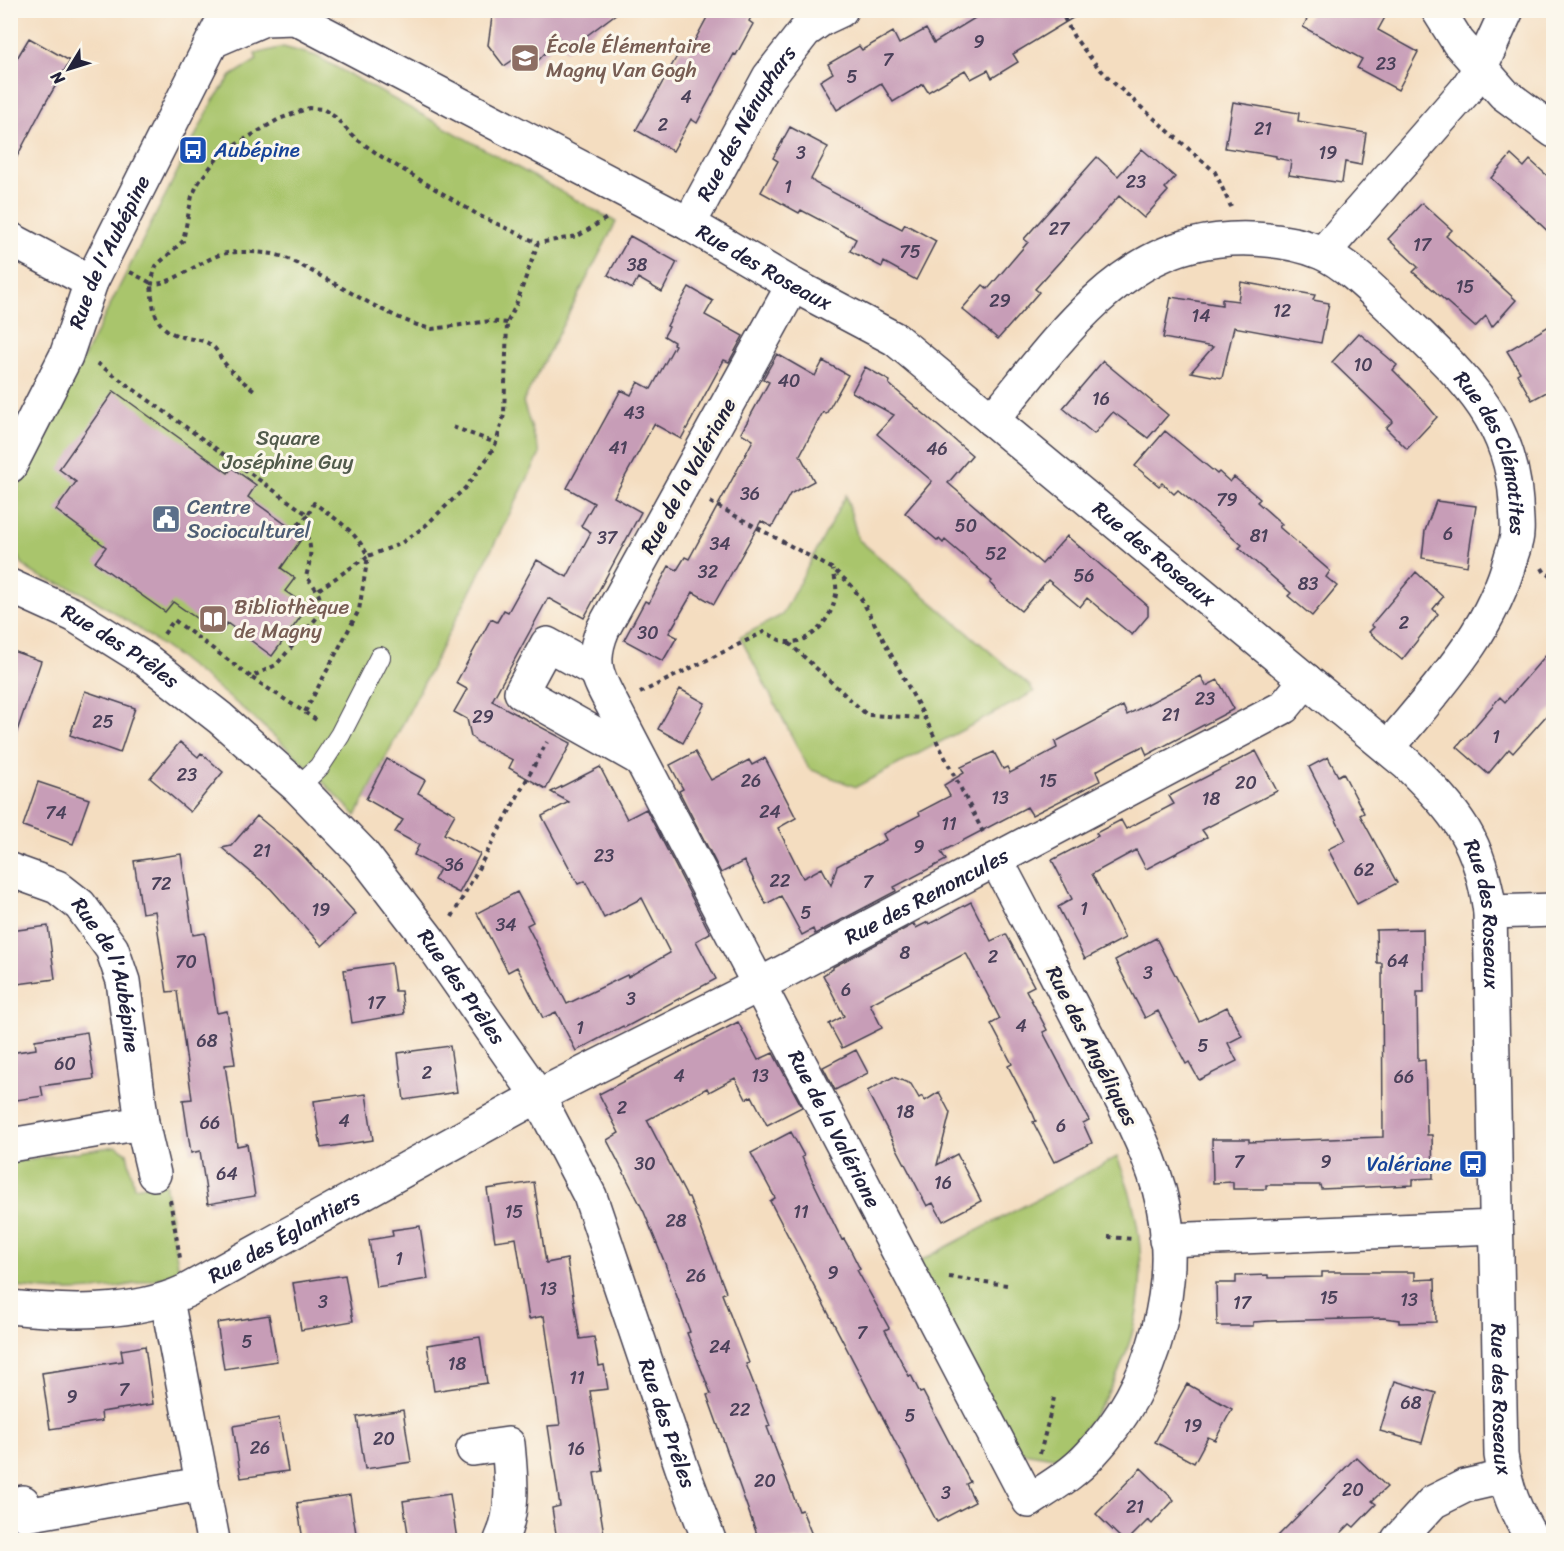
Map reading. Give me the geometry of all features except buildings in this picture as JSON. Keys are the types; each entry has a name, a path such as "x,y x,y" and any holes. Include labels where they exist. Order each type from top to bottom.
{"street":[{"path":"213,41 228,10"},
{"name":"Rue des Nénuphars","path":"689,224 769,77 805,31 841,10"},
{"path":"1438,10 1458,42 1504,94 1554,130"},
{"path":"1323,253 1465,92 1481,68 1507,10"},
{"name":"Rue des Roseaux","path":"213,41 264,19 295,18 689,224 793,285 895,339 1388,748 1437,793 1460,822 1475,850 1486,880 1490,912 1501,1455 1511,1501 1533,1540"},
{"name":"Rue de l'Aubépine","path":"10,466 66,356 97,270 213,41"},
{"name":"Rue des Clématites","path":"992,420 1085,309 1123,278 1146,263 1191,245 1245,238 1269,240 1323,253 1370,288 1458,373 1477,395 1496,426 1508,453 1515,489 1517,533 1507,573 1486,622 1467,650 1388,748"},
{"path":"10,239 97,270"},
{"name":"Rue de la Valériane","path":"793,285 603,629 595,657 596,671 1029,1501"},
{"name":"Rue des Prêles","path":"10,586 74,615 146,660 220,718 298,787 362,853 429,940 538,1096 590,1196 682,1468 709,1540"},
{"path":"596,671 547,644 521,692 640,759"},
{"name":"Rue des Renoncules","path":"538,1096 759,985 1284,707 1306,680"},
{"name":"Rue des Angéliques","path":"996,860 1139,1137 1159,1190 1166,1240 1167,1262 1163,1307 1152,1351 1135,1394 1110,1431 1090,1455 1069,1474 1029,1501"},
{"name":"Rue de l'Aubépine","path":"10,870 57,887 65,893 80,905 112,949 123,981 142,1123 154,1174"},
{"path":"1490,912 1554,910"},
{"name":"Rue des Églantiers","path":"10,1307 58,1312 111,1309 177,1295 538,1096"},
{"path":"10,1145 142,1123"},
{"path":"1166,1240 1496,1227"},
{"path":"177,1295 201,1484 213,1540"},
{"path":"473,1449 508,1444 512,1491 501,1540"},
{"path":"1398,1540 1433,1502 1466,1486 1504,1477"},
{"path":"23,1502 26,1515 201,1484"}],"lane":[{"path":"298,787 319,767 340,735 380,657"}],"path":[{"path":"1060,10 1074,37 1110,79 1215,172 1245,238"},
{"path":"257,392 232,371 214,347 199,338 188,338 166,332 155,318 151,283 156,266 183,241 192,196 215,161 230,148 279,119 309,108 324,109 355,138 382,156 472,212 538,243 578,236 608,217"},
{"path":"318,590 368,556 400,544 424,526 482,468 496,443 504,407 507,323 516,305 538,243"},
{"path":"97,270 156,285 169,282 201,262 226,253 273,255 295,262 397,316 425,328 490,321 507,323"},
{"path":"88,357 308,515"},
{"path":"453,427 496,443"},
{"path":"683,487 832,569 851,585 862,600 925,718 996,860"},
{"path":"251,677 276,665 318,619 321,606 318,590 306,577 311,546 304,531 298,525 308,515 314,503 348,528 360,541 368,556 359,610 305,712"},
{"path":"789,643 815,633 833,607 836,594 832,569"},
{"path":"146,660 174,620 251,677 340,735"},
{"path":"613,706 764,632 789,643 867,715 925,718"},
{"path":"429,940 447,925 561,715"},
{"path":"154,1174 165,1174 177,1295"},
{"path":"910,1273 1007,1285"}],"green space":[{"name":"Square Joséphine Guy","path":"283,47 316,56 616,222 523,402 540,454 356,816 305,764 251,716 166,648 98,602 74,589 39,576 27,568 13,546 10,527 17,490 213,101 231,76 257,60 255,54"},
{"path":"846,495 858,539 1030,686 1034,692 856,787 809,769 740,637 782,615"},
{"path":"117,1146 127,1153 134,1187 165,1182 179,1272 136,1284 96,1290 55,1291 11,1286 11,1162"},
{"path":"1117,1157 1131,1197 1139,1238 1140,1278 1136,1316 1126,1354 1109,1391 1087,1425 1059,1458 1011,1450 914,1264"}],"place":[{"name":"École Élémentaire Magny Van Gogh","path":"525,58"},
{"name":"Aubépine","path":"193,150"},
{"name":"Centre Socioculturel","path":"166,519"},
{"name":"Bibliothèque de Magny","path":"213,619"},
{"name":"Valériane","path":"1473,1164"}]}
